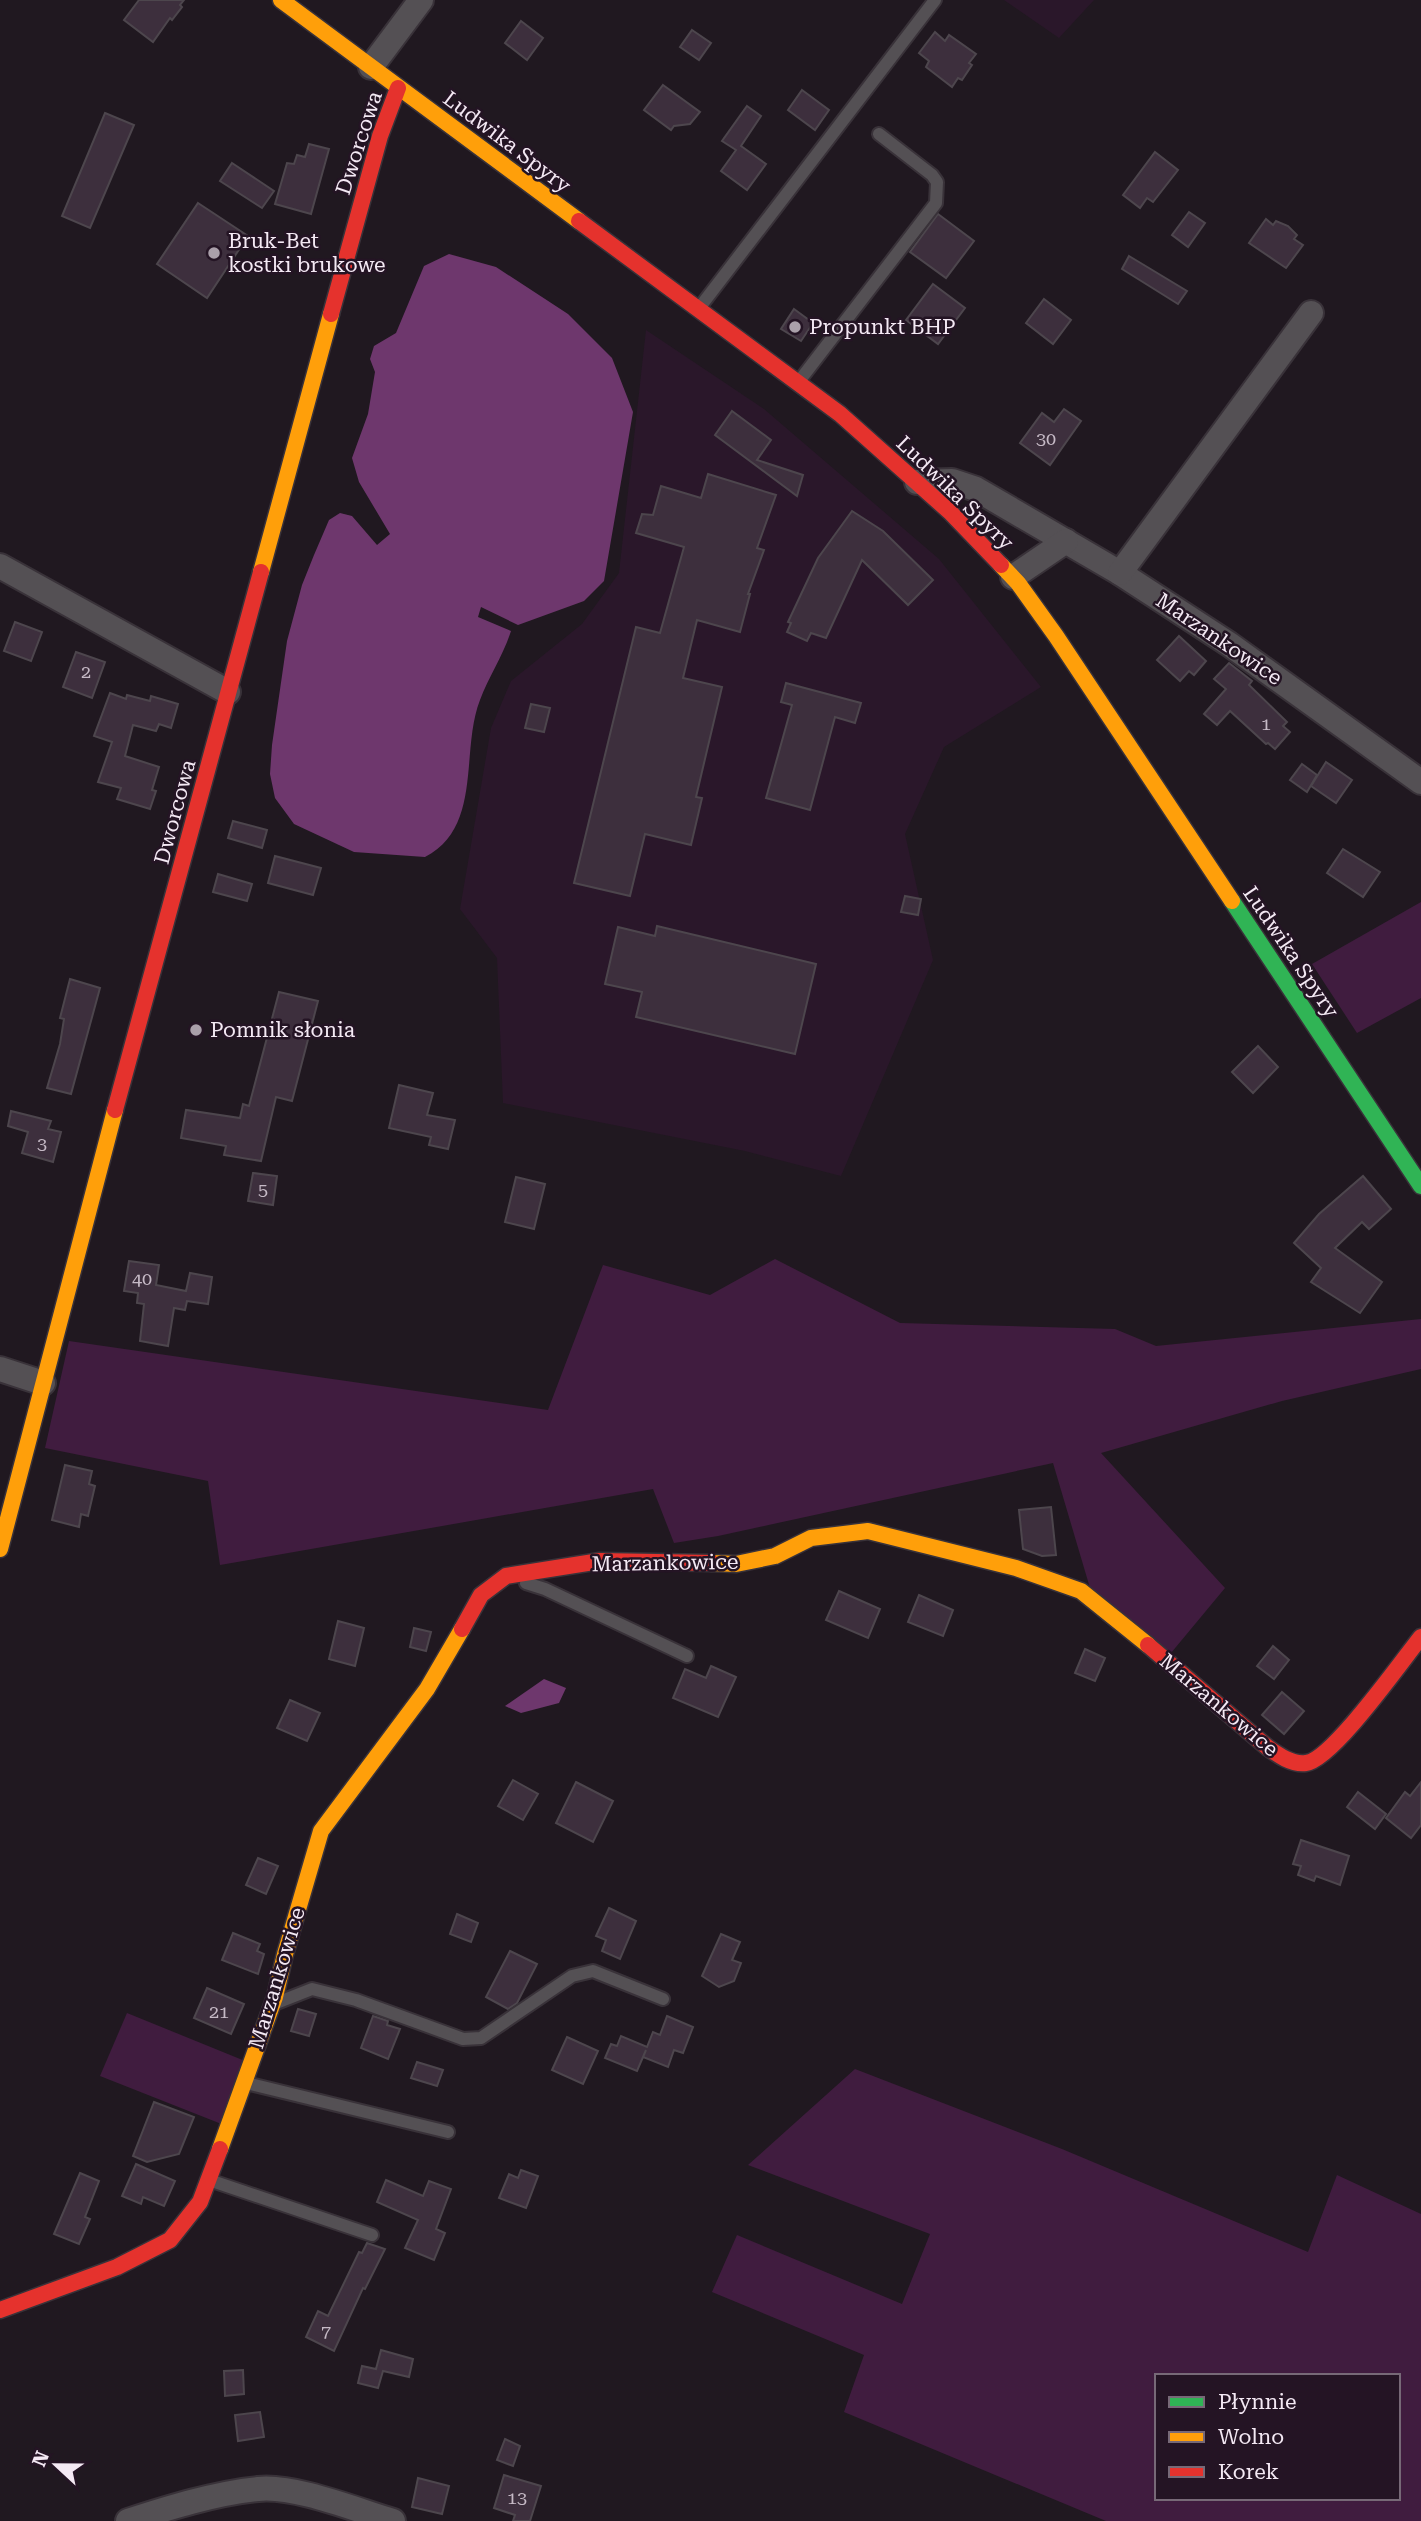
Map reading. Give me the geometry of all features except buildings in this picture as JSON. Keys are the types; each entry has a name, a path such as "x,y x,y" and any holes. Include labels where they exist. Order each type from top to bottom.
{"street":[{"name":"Ludwika Spyry","path":"281,0 840,414 950,512 1013,578 1056,636 1421,1186"},
{"path":"371,67 421,0"},
{"name":"Dworcowa","path":"0,1549 371,169 398,88"},
{"path":"1120,573 1311,313"},
{"name":"Marzankowice","path":"916,482 953,481 976,489 1066,541 1229,644 1419,775"},
{"path":"1013,578 1066,541"},
{"path":"0,566 229,692"},
{"path":"0,1370 43,1383"},
{"name":"Marzankowice","path":"0,2310 117,2266 170,2240 200,2202 272,2005 321,1831 427,1689 481,1595 506,1576 600,1561 736,1564 775,1556 811,1538 868,1531 1016,1568 1081,1591 1110,1612 1267,1747 1285,1759 1306,1764 1323,1757 1336,1743 1421,1637"},
{"path":"128,2521 176,2506 259,2489 294,2492 393,2521"}],"lane":[{"path":"698,310 934,0"},
{"path":"797,383 936,203 937,183 932,175 879,134"},
{"path":"506,1576 545,1589 687,1656"},
{"path":"272,2005 312,1989 356,2000 463,2039 481,2038 572,1976 593,1971 663,1999"},
{"path":"243,2082 447,2132"},
{"path":"208,2180 372,2235"}],"shaded area":[{"path":"1004,0 1094,0 1059,38"},
{"path":"449,254 496,267 568,314 612,358 633,412 604,581 584,601 518,625 481,607 478,617 511,631 480,700 474,720 467,786 463,808 455,827 443,844 425,857 354,852 294,824 275,798 270,774 272,745 287,641 302,585 329,520 340,513 352,516 377,545 390,534 359,482 352,458 368,414 375,372 370,359 374,346 396,333 424,266"},
{"path":"646,330 764,409 939,559 1041,687 944,747 905,834 933,960 841,1176 745,1151 503,1103 497,958 460,909 491,728 511,681 582,624 619,573"},
{"path":"1421,902 1421,998 1357,1033 1312,964"},
{"path":"775,1259 900,1323 1115,1329 1156,1346 1421,1319 1421,1369 1282,1401 1101,1453 1225,1588 1171,1653 1090,1588 1053,1463 718,1536 674,1543 653,1489 220,1565 208,1481 45,1448 69,1341 548,1410 603,1265 710,1295"},
{"path":"544,1679 566,1688 559,1703 521,1713 505,1706"},
{"path":"127,2013 245,2061 224,2125 100,2076"},
{"path":"855,2069 1062,2149 1308,2252 1337,2175 1421,2214 1421,2521 1106,2521 844,2412 864,2355 712,2292 737,2235 902,2304 930,2234 748,2165"}],"traffic: fast":[{"path":"1232,901 1421,1186"}],"traffic: slow":[{"path":"281,0 579,221"},
{"path":"261,572 331,314"},
{"path":"1001,565 1018,583 1056,636 1232,901"},
{"path":"0,1549 115,1110"},
{"path":"712,1563 736,1564 775,1556 811,1538 868,1531 1016,1568 1081,1591 1148,1645"},
{"path":"220,2149 275,1997 321,1831 427,1689 462,1629"}],"traffic: jam":[{"path":"331,314 380,136 398,88"},
{"path":"579,221 840,414 950,512 1001,565"},
{"path":"115,1110 261,572"},
{"path":"462,1629 481,1595 506,1576 600,1561 712,1563"},
{"path":"1148,1645 1267,1747 1285,1759 1306,1763 1318,1758 1349,1728 1421,1637"},
{"path":"0,2310 117,2267 170,2240 200,2202 220,2149"}],"place":[{"name":"Bruk-Bet kostki brukowe","path":"214,253"},
{"name":"Propunkt BHP","path":"795,327"},
{"name":"Pomnik słonia","path":"196,1030"}]}
